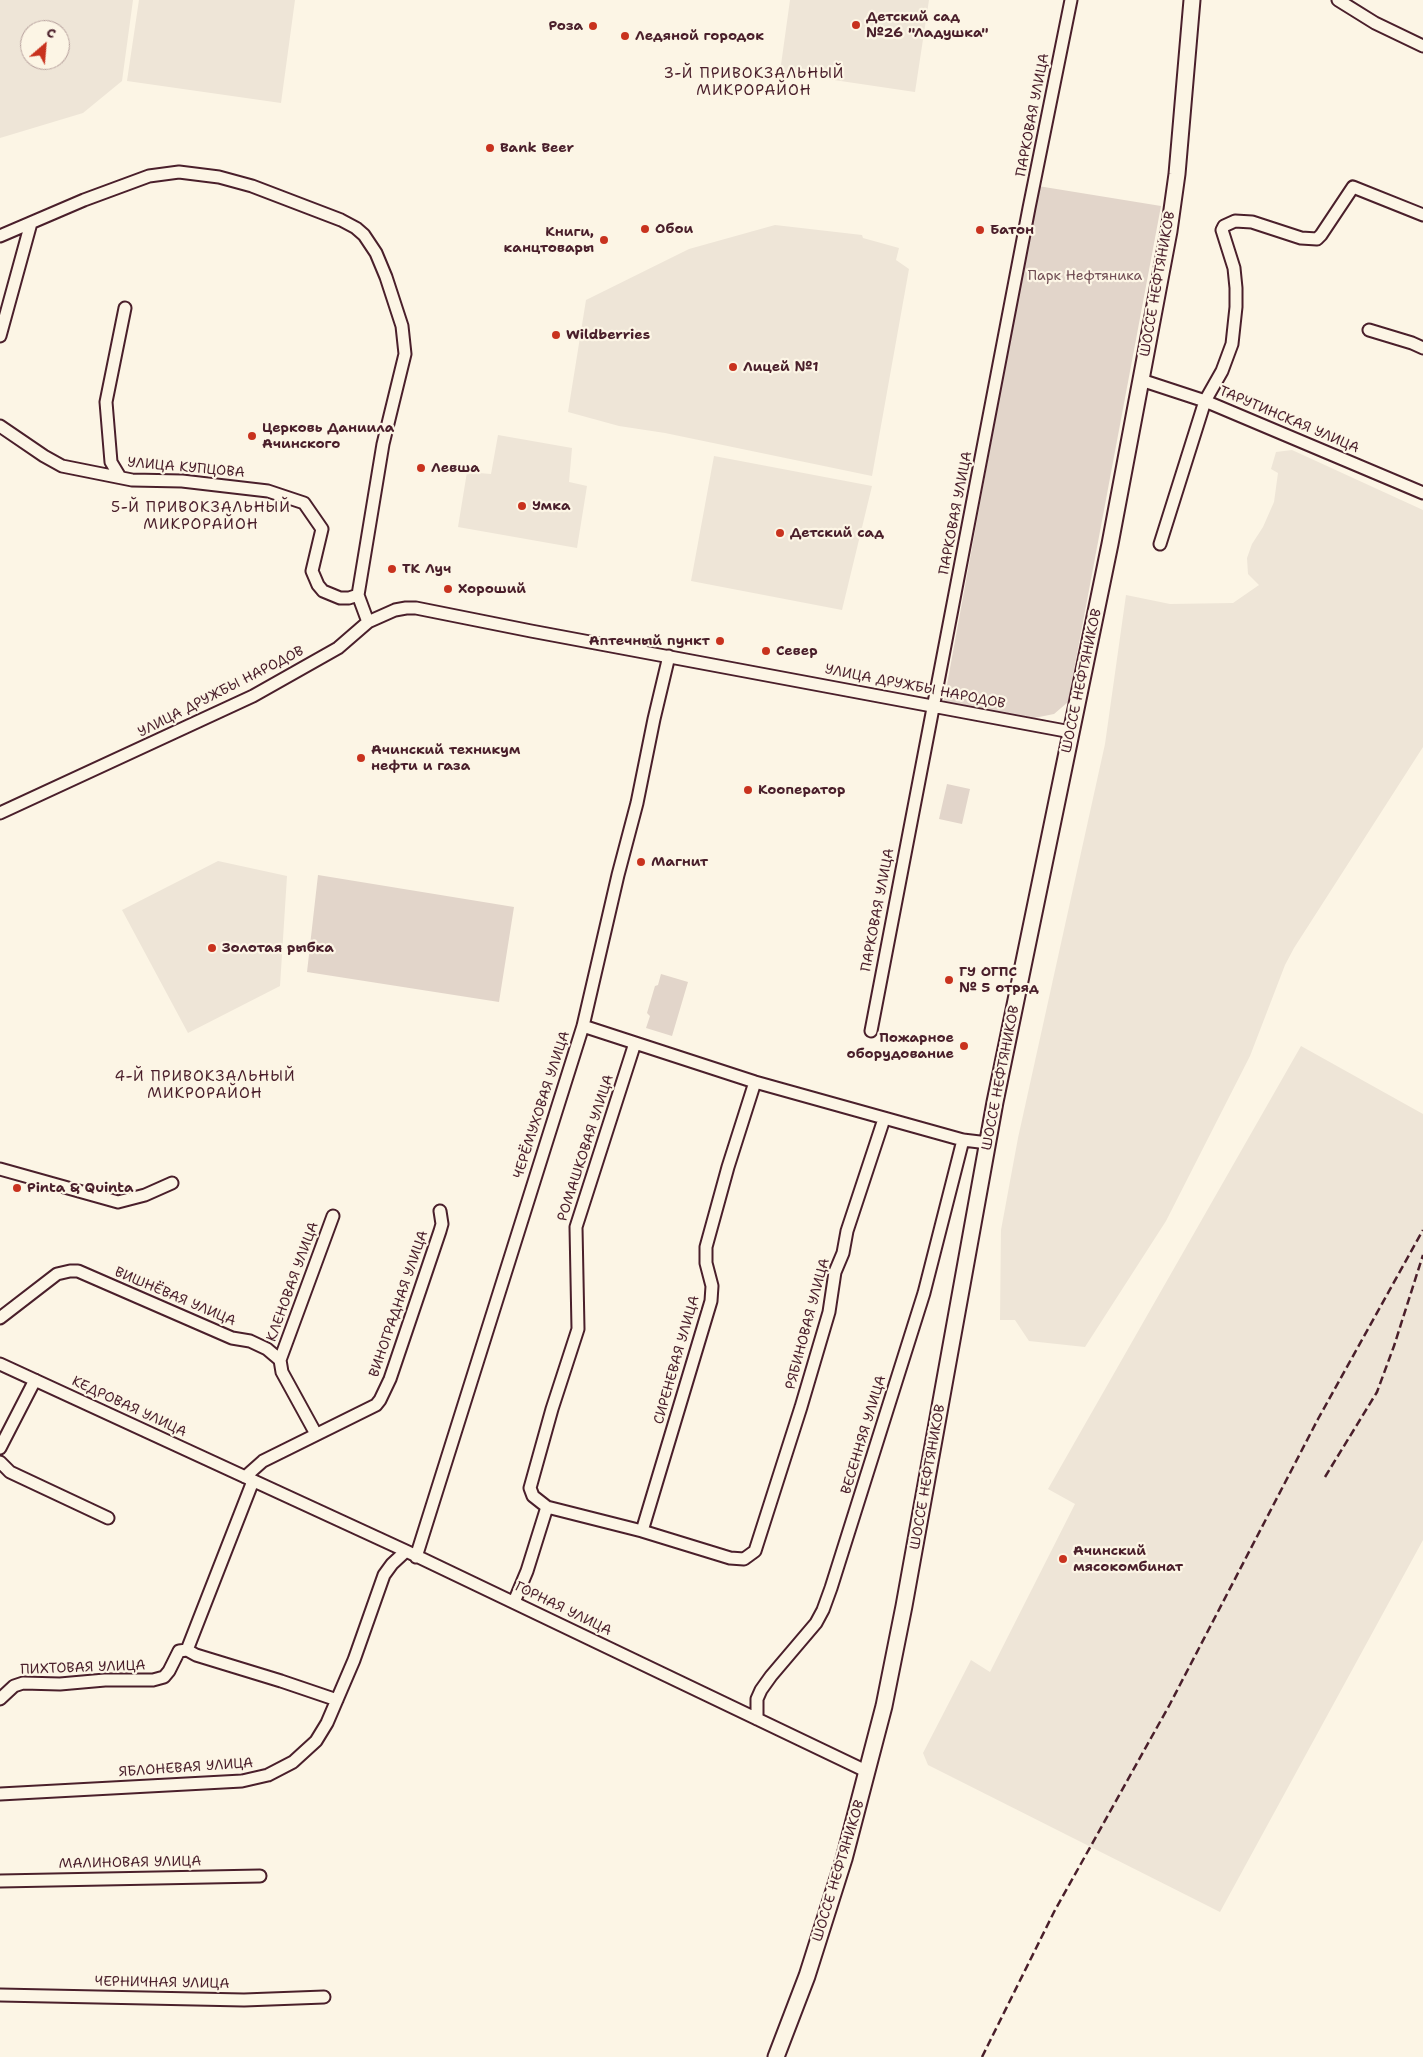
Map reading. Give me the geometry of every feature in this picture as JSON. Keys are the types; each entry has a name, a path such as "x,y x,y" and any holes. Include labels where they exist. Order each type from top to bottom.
{"main road":[{"name":"ШОССЕ НЕФТЯНИКОВ","path":"776,2057 807,1976 844,1859 884,1706 904,1606 995,1102 1110,544 1169,231 1192,0"}],"street":[{"name":"ПАРКОВАЯ УЛИЦА","path":"871,1031 1029,208 1071,0"},
{"path":"1338,0 1376,23 1423,46"},
{"path":"0,236 84,200 149,176 179,172 219,177 252,186 341,220 364,235 376,253 386,277 402,326 405,354 383,444 358,594 368,622"},
{"path":"1160,544 1205,401 1222,371 1232,344 1236,307 1234,268 1222,230 1224,226 1235,221 1252,222 1301,238 1316,239 1322,236 1353,187 1423,215"},
{"path":"0,336 31,223"},
{"path":"120,477 111,462 106,402 125,308"},
{"path":"1369,330 1423,348"},
{"name":"ТАРУТИНСКАЯ УЛИЦА","path":"1141,380 1205,401 1423,493"},
{"name":"УЛИЦА КУПЦОВА","path":"0,426 62,466 132,480 182,481 268,491 304,503 322,529 312,571 318,585 324,592 340,598 349,598 358,594"},
{"name":"УЛИЦА ДРУЖБЫ НАРОДОВ","path":"0,813 253,696 338,648 368,622 395,610 416,608 1071,732"},
{"name":"ЧЕРЁМУХОВАЯ УЛИЦА","path":"337,1700 354,1660 384,1575 392,1564 411,1554 583,1026 618,875 638,803 654,719 669,656"},
{"path":"583,1026 755,1082 963,1140 988,1143"},
{"name":"РОМАШКОВАЯ УЛИЦА","path":"548,1507 533,1496 531,1481 578,1329 576,1227 635,1043"},
{"name":"СИРЕНЕВАЯ УЛИЦА","path":"642,1531 711,1301 712,1286 706,1262 706,1247 728,1167 755,1082"},
{"name":"РЯБИНОВАЯ УЛИЦА","path":"642,1531 730,1558 744,1559 750,1556 758,1545 829,1312 834,1272 843,1253 847,1231 884,1119"},
{"name":"ВЕСЕННЯЯ УЛИЦА","path":"757,1719 757,1699 761,1690 770,1676 816,1623 831,1588 924,1293 963,1140"},
{"path":"0,1169 118,1202 145,1195 172,1183"},
{"name":"ВИНОГРАДНАЯ УЛИЦА","path":"187,1650 249,1479 263,1461 376,1405 384,1394 440,1231 442,1224 440,1210"},
{"name":"КЛЕНОВАЯ УЛИЦА","path":"280,1360 334,1216"},
{"name":"ВИШНЁВАЯ УЛИЦА","path":"0,1318 56,1274 78,1272 232,1338 250,1341 266,1349 280,1360"},
{"path":"280,1360 282,1372 316,1434"},
{"name":"КЕДРОВАЯ УЛИЦА","path":"0,1364 249,1479"},
{"path":"0,1448 35,1380"},
{"path":"0,1462 10,1472 108,1518"},
{"name":"ГОРНАЯ УЛИЦА","path":"249,1479 514,1602 868,1772"},
{"path":"514,1602 528,1571 548,1507 642,1531"},
{"path":"187,1650 196,1655 337,1700"},
{"name":"ПИХТОВАЯ УЛИЦА","path":"0,1699 14,1686 23,1683 60,1684 105,1680 153,1680 164,1677 179,1651 187,1650"},
{"name":"ЯБЛОНЕВАЯ УЛИЦА","path":"0,1794 257,1779 279,1770 305,1752 316,1741 327,1723 337,1700"},
{"name":"МАЛИНОВАЯ УЛИЦА","path":"0,1881 260,1876"},
{"name":"ЧЕРНИЧНАЯ УЛИЦА","path":"0,1995 244,2000 324,1997"}],"shaded area":[{"path":"0,0 133,0 122,81 83,113 0,138"},
{"path":"139,0 295,0 281,103 127,81"},
{"name":"Детский сад №26 \"Ладушка\"","path":"790,0 929,0 915,92 780,72"},
{"name":"Лицей №1","path":"775,225 862,235 863,238 899,248 896,260 909,269 872,476 665,433 619,426 568,412 586,300 689,249"},
{"name":"Умка","path":"498,435 572,448 569,482 587,486 577,548 458,527 467,472 491,474"},
{"path":"1292,450 1423,510 1423,747 1294,948 1285,965 1250,1056 1166,1221 1085,1347 1029,1341 1015,1320 1000,1320 1001,1230 1018,1138 1105,744 1126,595 1170,604 1233,603 1259,585 1248,574 1247,558 1252,544 1263,527 1274,502 1278,473 1271,469 1276,452"},
{"name":"Детский сад","path":"714,456 872,486 842,610 691,581"},
{"name":"Золотая рыбка","path":"218,861 287,876 280,986 188,1033 122,910"},
{"path":"1301,1046 1423,1114 1423,1540 1220,1912 928,1765 923,1753 971,1660 990,1672 1075,1504 1048,1489"}],"green space":[{"name":"Парк Нефтяника","path":"1038,186 1161,206 1068,702 1054,714 1034,718 944,701"},
{"path":"947,784 970,789 962,824 939,819"},
{"path":"318,875 514,907 499,1002 307,972"},
{"path":"661,974 688,982 672,1036 646,1028 650,1016 647,1013 655,986 658,985"}],"railway":[{"path":"982,2057 1054,1912 1170,1704 1318,1419 1423,1230"},
{"path":"1325,1477 1377,1392 1423,1255"}],"place":[{"name":"Детский сад №26 \"Ладушка\"","path":"856,25"},
{"name":"Роза","path":"593,26"},
{"name":"Ледяной городок","path":"625,36"},
{"name":"Bank Beer","path":"490,148"},
{"name":"Обои","path":"645,229"},
{"name":"Батон","path":"980,230"},
{"name":"Книги, канцтовары","path":"604,240"},
{"name":"Wildberries","path":"556,335"},
{"name":"Лицей №1","path":"733,367"},
{"name":"Церковь Даниила Ачинского","path":"252,436"},
{"name":"Левша","path":"421,468"},
{"name":"Умка","path":"522,506"},
{"name":"Детский сад","path":"780,533"},
{"name":"ТК Луч","path":"392,569"},
{"name":"Хороший","path":"448,589"},
{"name":"Аптечный пункт","path":"720,641"},
{"name":"Север","path":"766,651"},
{"name":"Ачинский техникум нефти и газа","path":"361,758"},
{"name":"Кооператор","path":"748,790"},
{"name":"Магнит","path":"641,862"},
{"name":"Золотая рыбка","path":"212,948"},
{"name":"ГУ ОГПС № 5 отряд","path":"949,980"},
{"name":"Пожарное оборудование","path":"964,1046"},
{"name":"Pinta & Quinta","path":"17,1188"},
{"name":"Ачинский мясокомбинат","path":"1063,1559"}],"district":[{"name":"3-Й ПРИВОКЗАЛЬНЫЙ МИКРОРАЙОН","path":"754,82"},
{"name":"5-Й ПРИВОКЗАЛЬНЫЙ МИКРОРАЙОН","path":"201,516"},
{"name":"4-Й ПРИВОКЗАЛЬНЫЙ МИКРОРАЙОН","path":"205,1086"}]}
